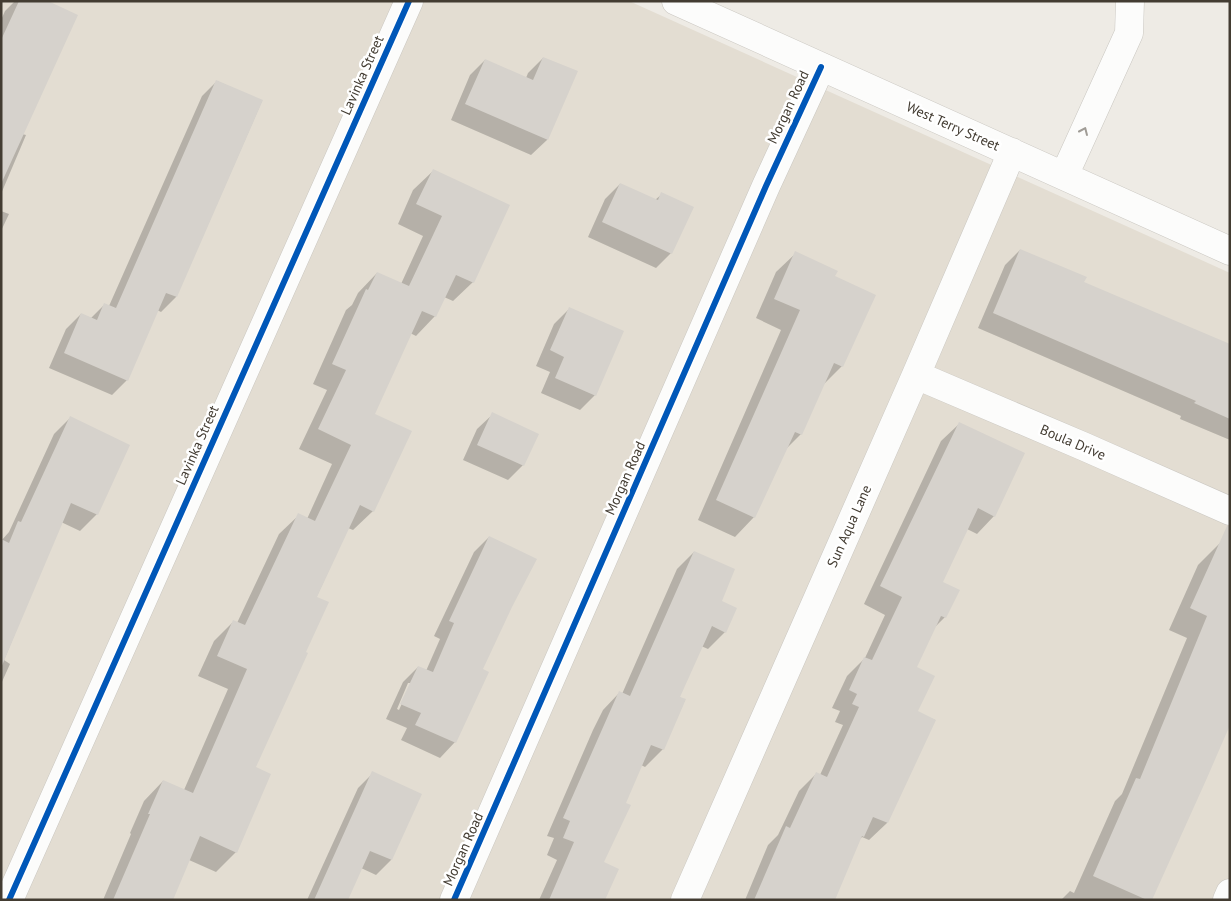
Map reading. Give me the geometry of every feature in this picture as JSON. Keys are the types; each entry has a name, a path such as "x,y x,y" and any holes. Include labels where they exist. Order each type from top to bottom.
{"street":[{"name":"Lavinka Street","path":"9,900 409,1"},
{"name":"West Terry Street","path":"676,1 1230,251"},
{"path":"1064,176 1129,33 1130,1"},
{"name":"Morgan Road","path":"454,900 766,186 821,67"},
{"name":"Sun Aqua Lane","path":"685,900 1012,152"},
{"name":"Boula Drive","path":"916,375 1085,446 1230,511"},
{"path":"1227,900 1230,893"}],"shaded area":[{"path":"1,1 629,1 1230,273 1230,900 1,900"}],"building":[{"path":"19,1 48,1 78,15 1,184 1,40"},
{"path":"543,57 578,71 548,140 465,104 485,59 533,80"},
{"path":"216,80 263,100 177,297 166,293 128,381 64,353 81,313 97,320 104,303 116,308"},
{"path":"433,169 510,205 474,283 456,275 436,317 422,311 375,414 412,431 374,512 360,505 317,597 329,602 256,767 271,774 237,853 200,836 173,900 113,900 163,780 193,793 247,669 217,656 233,620 245,625 298,513 315,521 351,445 318,429 346,370 332,364 366,289 368,290 377,272 409,286 442,216 416,204"},
{"path":"620,183 658,200 661,192 694,207 672,254 602,222"},
{"path":"1020,249 1087,277 1084,282 1230,344 1230,419 1194,403 1196,401 993,313"},
{"path":"795,251 838,271 835,276 876,295 843,367 834,363 802,435 795,432 755,518 716,500 800,310 774,299"},
{"path":"569,307 624,331 596,396 555,378 564,357 550,350"},
{"path":"492,412 539,434 524,466 477,445"},
{"path":"70,416 130,445 98,515 71,503 1,668 1,539 9,543 18,521 21,522"},
{"path":"959,422 1025,453 995,517 978,508 943,582 960,590 946,618 941,616 917,667 935,676 918,711 936,720 888,823 873,817 864,837 862,836 835,900 754,900 786,826 790,828 816,772 827,777 859,707 852,704 857,694 849,690 864,657 872,660 902,597 880,586"},
{"path":"1227,526 1230,526 1230,725 1152,900 1147,900 1093,876 1136,778 1140,779 1207,616 1190,608"},
{"path":"489,536 537,559 483,669 489,672 456,743 415,725 421,713 400,704 418,666 433,672 454,623 449,621"},
{"path":"694,551 735,569 722,601 737,608 726,633 712,626 680,697 686,699 664,750 651,745 626,803 631,805 604,862 619,869 605,900 549,900 574,842 563,838 570,821 563,818 619,691 630,696"},
{"path":"372,771 422,794 392,860 370,851 348,900 314,900"}],"cycle path":[{"path":"9,900 409,1"},
{"path":"454,900 766,186 821,67"}]}
